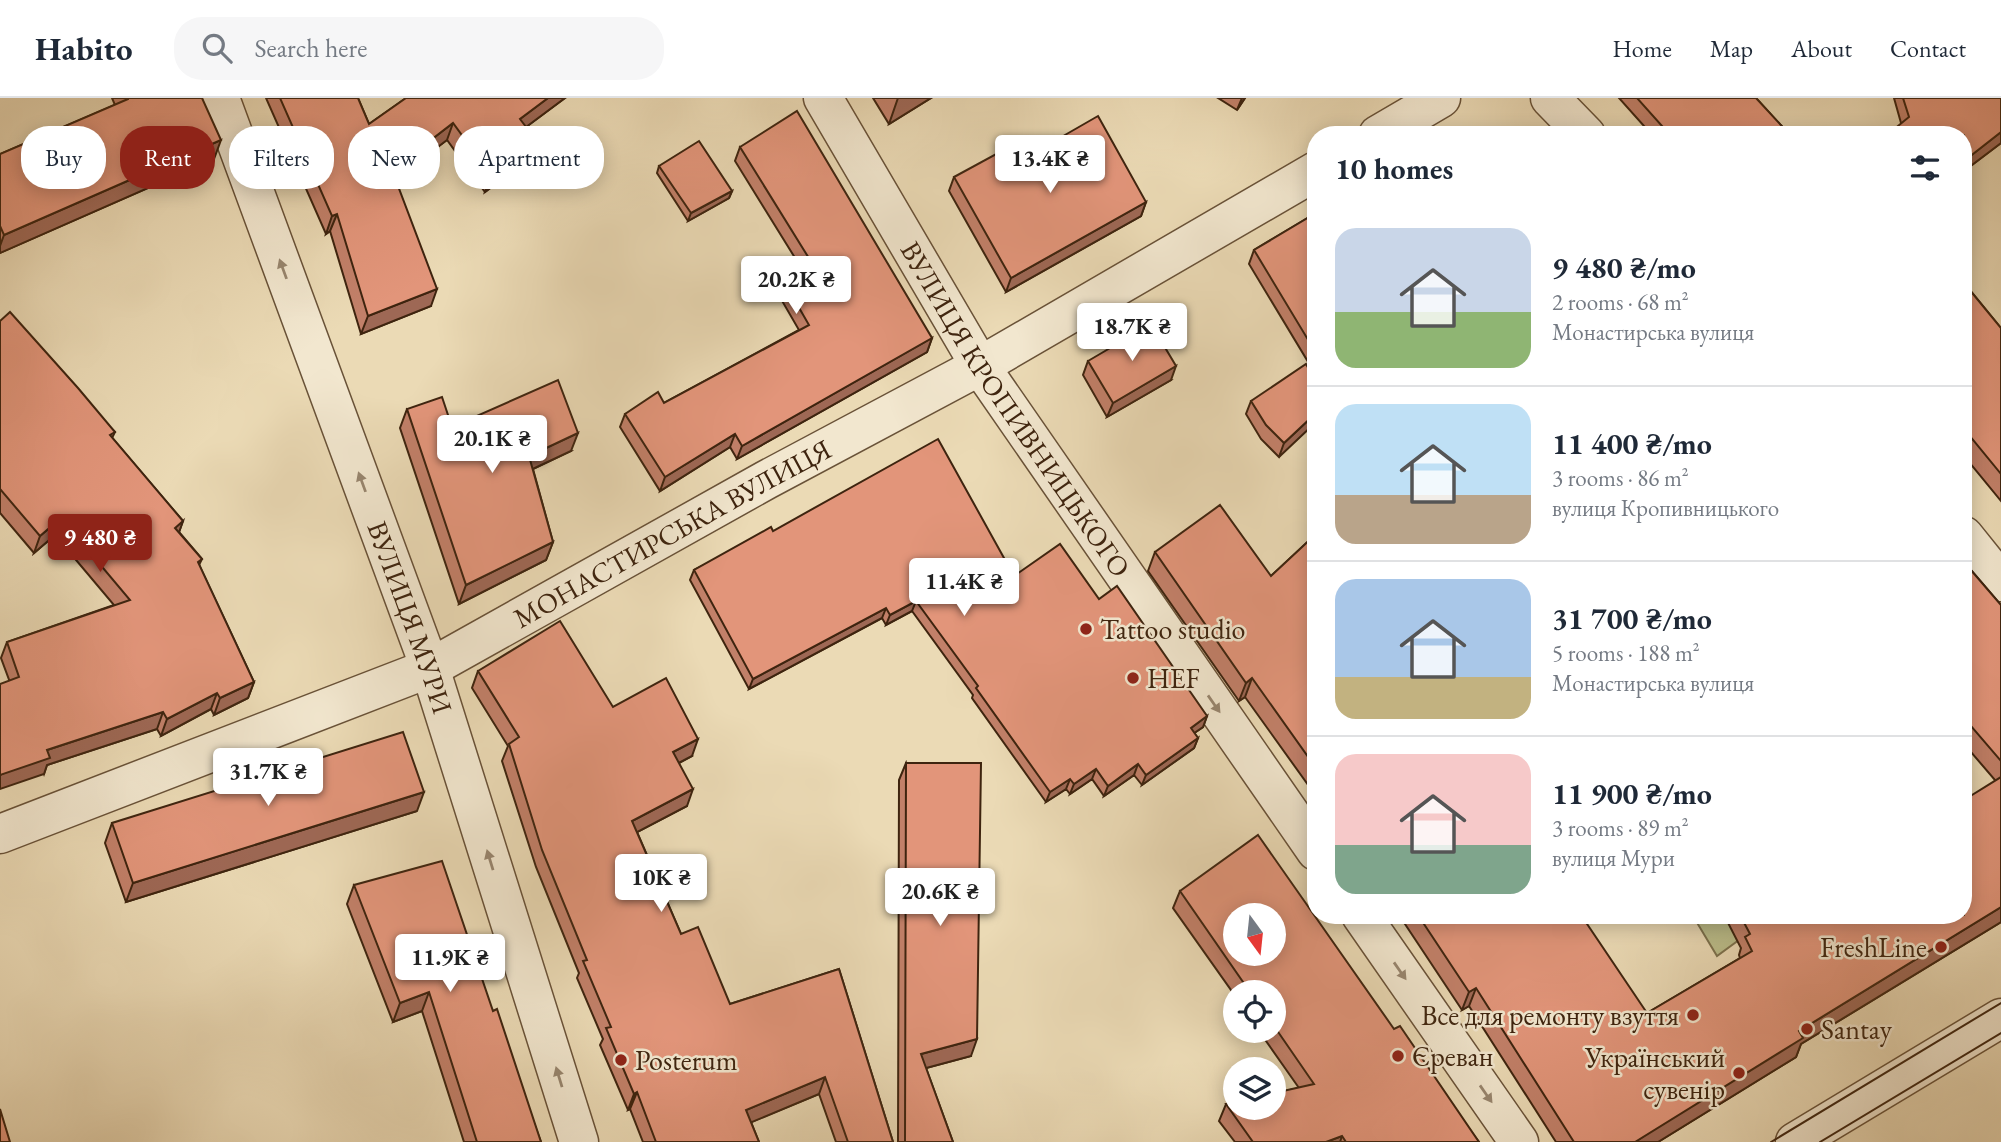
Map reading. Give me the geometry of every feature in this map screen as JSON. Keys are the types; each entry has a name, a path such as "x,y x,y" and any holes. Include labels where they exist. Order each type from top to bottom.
{"street":[{"name":"ВУЛИЦЯ МУРИ","path":"220,98 430,668 579,1142"},
{"name":"ВУЛИЦЯ КРОПИВНИЦЬКОГО","path":"823,98 980,366 1307,838"},
{"path":"1393,126 1441,98"},
{"path":"1550,98 1577,126"},
{"name":"МОНАСТИРСЬКА ВУЛИЦЯ","path":"0,834 430,668 766,480 980,366 1307,176"},
{"path":"1972,546 2001,582"},
{"path":"1367,924 1519,1142"},
{"path":"1795,1142 2001,1018"}],"green space":[{"path":"1698,924 1761,924 1717,956"}],"building":[{"path":"202,98 215,126 120,126 120,184 4,235 0,226 0,154 21,145 21,189 106,189 106,126 65,126 128,99"},
{"path":"280,98 358,98 369,124 406,98 548,98 520,119 525,126 455,126 453,123 440,133 440,126 348,126 348,189 399,189 437,289 368,316 337,214 332,216 320,189 334,189 334,126 292,126"},
{"path":"1637,98 1756,98 1782,126 1662,126"},
{"path":"1903,98 2001,98 2001,132 1972,155 1972,126 1898,126 1909,117"},
{"path":"797,111 932,338 742,446 735,434 665,477 625,414 658,392 664,403 809,325 786,285 815,268 740,147"},
{"path":"1098,116 1146,202 1011,278 954,177 1009,147 1018,162"},
{"path":"215,127 221,140 215,143"},
{"path":"699,141 732,191 691,213 659,166"},
{"path":"1307,218 1307,338 1254,250"},
{"path":"1972,293 2001,328 2001,474 1972,439"},
{"path":"10,312 115,432 110,435 183,521 175,528 202,559 198,562 254,682 220,698 217,693 167,719 163,712 47,750 50,758 0,775 0,684 19,677 7,642 130,600 61,518 40,536 0,489 0,321"},
{"path":"1151,324 1176,366 1113,403 1088,361"},
{"path":"1306,364 1307,421 1284,443 1266,425 1251,401"},
{"path":"558,380 578,433 529,456 553,542 466,585 407,409 442,397 452,427"},
{"path":"938,439 1014,576 1060,544 1099,599 1117,586 1207,716 1191,728 1198,738 1146,775 1138,764 1108,786 1096,769 1074,784 1070,779 1050,792 916,601 890,615 886,608 753,679 694,570 771,527 773,531"},
{"path":"1220,505 1271,576 1307,542 1307,755 1252,678 1246,683 1155,552"},
{"path":"1972,571 2001,605 2001,761 1972,727"},
{"path":"560,621 613,707 666,678 698,739 673,752 693,789 632,821 681,934 698,927 730,1004 839,969 893,1142 848,1142 825,1077 746,1110 759,1142 656,1142 637,1092 634,1094 606,1028 611,1027 583,961 587,960 542,850 509,744 519,737 478,671"},
{"path":"403,732 424,792 133,883 112,823"},
{"path":"906,763 981,763 977,1039 921,1054 953,1142 905,1142"},
{"path":"2001,777 2001,907 1799,1031 1803,1038 1635,1142 1574,1142 1476,988 1469,992 1424,924 1587,924 1647,1013 1752,951 1745,937 1750,934 1745,924 1972,924 1972,795"},
{"path":"1258,835 1307,905 1307,924 1320,924 1394,1029 1400,1026 1479,1142 1346,1142 1342,1136 1326,1142 1253,1142 1237,1120 1286,1120 1286,1090 1314,1084 1286,1043 1286,980 1242,980 1232,966 1286,966 1286,903 1223,903 1223,953 1180,891"},
{"path":"442,861 493,1011 497,1009 541,1142 477,1142 429,992 400,1003 354,885"},
{"path":"0,1109 10,1142 0,1142"}],"tram line":[{"path":"1771,1142 2001,1003"},
{"path":"1820,1142 2001,1033"}],"place":[{"name":"Tattoo studio","path":"1086,629"},
{"name":"HEF","path":"1133,678"},
{"name":"FreshLine","path":"1941,947"},
{"name":"Все для ремонту взуття","path":"1693,1015"},
{"name":"Santay","path":"1807,1029"},
{"name":"Єреван","path":"1398,1056"},
{"name":"Posterum","path":"621,1060"},
{"name":"Український сувенір","path":"1739,1073"}]}
